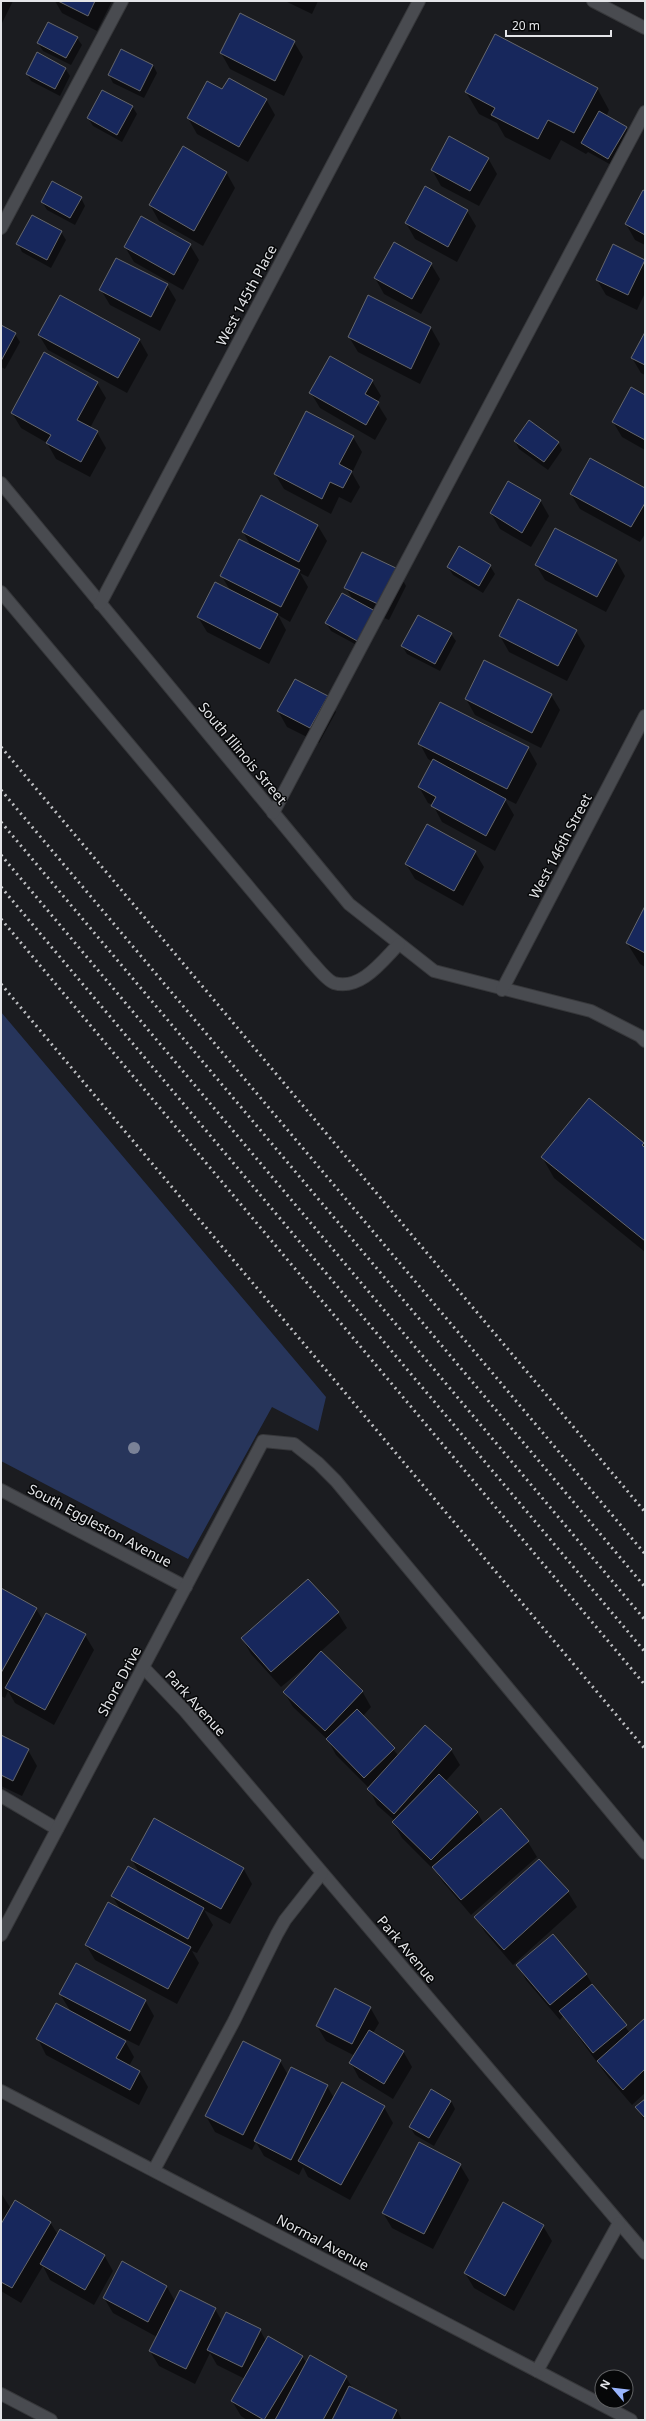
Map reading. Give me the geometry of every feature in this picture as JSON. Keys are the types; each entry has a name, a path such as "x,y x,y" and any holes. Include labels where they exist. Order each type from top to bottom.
{"street":[{"path":"1,228 122,1"},
{"name":"West 145th Place","path":"100,604 419,1"},
{"path":"594,1 645,28"},
{"path":"273,812 645,112"},
{"name":"South Illinois Street","path":"1,483 349,904 434,971 502,990 591,1011 640,1036 645,1041"},
{"path":"1,592 304,954 333,983 348,984 370,974 399,944"},
{"name":"West 146th Street","path":"502,990 645,716"},
{"name":"Shore Drive","path":"1,1935 263,1441 294,1444 318,1463 336,1482 645,1853"},
{"name":"South Eggleston Avenue","path":"1,1490 186,1587"},
{"name":"Park Avenue","path":"143,1667 185,1711 645,2253"},
{"path":"1,1796 57,1829"},
{"path":"154,2170 277,1934 285,1920 322,1873"},
{"name":"Normal Avenue","path":"1,2091 631,2420"},
{"path":"537,2371 619,2223"},
{"path":"1,2394 51,2420"}],"shaded area":[{"path":"1,1012 326,1397 318,1431 272,1407 188,1559 1,1461"}],"building":[{"path":"58,1 95,1 88,16"},
{"path":"240,13 295,41 275,81 220,53"},
{"path":"48,22 78,37 66,58 37,43"},
{"path":"495,34 598,88 574,133 548,120 538,139 491,115 495,108 465,92"},
{"path":"121,49 153,65 140,91 108,75"},
{"path":"37,52 66,68 55,89 26,74"},
{"path":"229,78 267,99 239,147 187,118 207,81 222,89"},
{"path":"102,90 133,106 117,135 87,118"},
{"path":"599,111 627,127 608,159 581,143"},
{"path":"449,136 489,158 470,191 431,170"},
{"path":"183,146 227,172 194,231 149,205"},
{"path":"52,181 82,197 70,218 41,202"},
{"path":"425,186 468,210 448,247 405,223"},
{"path":"643,190 645,191 645,235 625,224"},
{"path":"32,215 62,231 47,260 16,244"},
{"path":"141,216 191,244 174,275 124,247"},
{"path":"394,242 432,263 412,299 374,278"},
{"path":"613,244 645,260 628,295 596,280"},
{"path":"116,258 168,284 151,317 99,290"},
{"path":"60,295 140,339 118,378 38,335"},
{"path":"368,295 431,327 411,369 348,337"},
{"path":"1,325 16,333 1,361"},
{"path":"645,332 645,365 631,358"},
{"path":"44,352 98,382 77,420 98,431 81,462 46,443 51,435 11,413"},
{"path":"330,356 373,380 365,394 379,402 366,425 309,393"},
{"path":"631,387 645,395 645,440 612,422"},
{"path":"306,411 354,436 339,464 352,471 343,488 330,482 322,499 274,474"},
{"path":"529,420 559,442 544,462 514,441"},
{"path":"590,458 645,488 645,503 631,527 570,494"},
{"path":"508,481 541,500 522,533 490,513"},
{"path":"261,495 318,525 299,562 242,532"},
{"path":"555,528 617,560 597,597 535,565"},
{"path":"239,539 300,570 281,607 220,576"},
{"path":"459,546 491,565 479,586 447,567"},
{"path":"362,552 398,569 380,605 344,588"},
{"path":"215,582 278,614 260,649 197,617"},
{"path":"342,593 375,611 359,642 325,623"},
{"path":"518,599 577,630 558,666 499,636"},
{"path":"418,615 452,633 435,664 401,646"},
{"path":"484,660 552,694 532,733 465,699"},
{"path":"295,679 328,696 310,728 277,711"},
{"path":"440,702 529,747 507,789 418,744"},
{"path":"433,759 506,799 486,836 431,806 436,797 418,787"},
{"path":"427,824 476,851 454,891 405,864"},
{"path":"645,906 645,953 626,943"},
{"path":"589,1098 644,1143 642,1145 645,1148 645,1241 541,1157"},
{"path":"308,1579 339,1612 271,1672 241,1638"},
{"path":"1,1588 37,1608 1,1673"},
{"path":"46,1613 86,1634 45,1710 5,1688"},
{"path":"321,1651 363,1691 325,1731 283,1692"},
{"path":"357,1709 395,1748 364,1778 326,1739"},
{"path":"425,1725 452,1749 394,1814 367,1789"},
{"path":"1,1735 29,1749 13,1781 1,1775"},
{"path":"439,1774 478,1812 431,1860 392,1822"},
{"path":"501,1808 529,1841 461,1900 432,1867"},
{"path":"154,1818 244,1868 221,1909 131,1860"},
{"path":"539,1859 569,1891 504,1950 474,1917"},
{"path":"128,1866 204,1908 188,1939 111,1896"},
{"path":"108,1902 191,1947 168,1989 85,1945"},
{"path":"553,1934 587,1974 550,2005 516,1965"},
{"path":"76,1963 146,2000 130,2031 59,1994"},
{"path":"592,1984 627,2025 593,2053 559,2011"},
{"path":"335,1988 371,2007 352,2044 316,2026"},
{"path":"56,2003 126,2041 116,2058 140,2071 130,2090 36,2039"},
{"path":"645,2018 645,2069 623,2090 597,2061"},
{"path":"369,2030 404,2051 384,2084 349,2063"},
{"path":"243,2041 281,2060 243,2135 205,2116"},
{"path":"291,2067 328,2085 291,2160 254,2141"},
{"path":"342,2082 385,2106 341,2185 298,2161"},
{"path":"431,2089 451,2101 429,2138 409,2127"},
{"path":"645,2099 645,2118 635,2107"},
{"path":"419,2142 461,2164 424,2234 382,2213"},
{"path":"15,2200 51,2222 12,2288 1,2282 1,2224"},
{"path":"503,2202 544,2225 505,2296 464,2273"},
{"path":"60,2229 105,2255 85,2290 40,2264"},
{"path":"122,2261 167,2286 148,2322 103,2298"},
{"path":"180,2290 216,2308 186,2369 149,2351"},
{"path":"226,2312 261,2329 242,2367 207,2350"},
{"path":"268,2336 303,2356 264,2420 231,2401"},
{"path":"310,2355 347,2376 323,2420 275,2420"},
{"path":"349,2386 397,2410 392,2420 332,2420"}],"railway":[{"path":"1,747 645,1512"},
{"path":"1,790 645,1554"},
{"path":"1,822 645,1587"},
{"path":"1,855 645,1620"},
{"path":"1,887 645,1652"},
{"path":"1,919 645,1685"},
{"path":"1,984 645,1749"}]}
